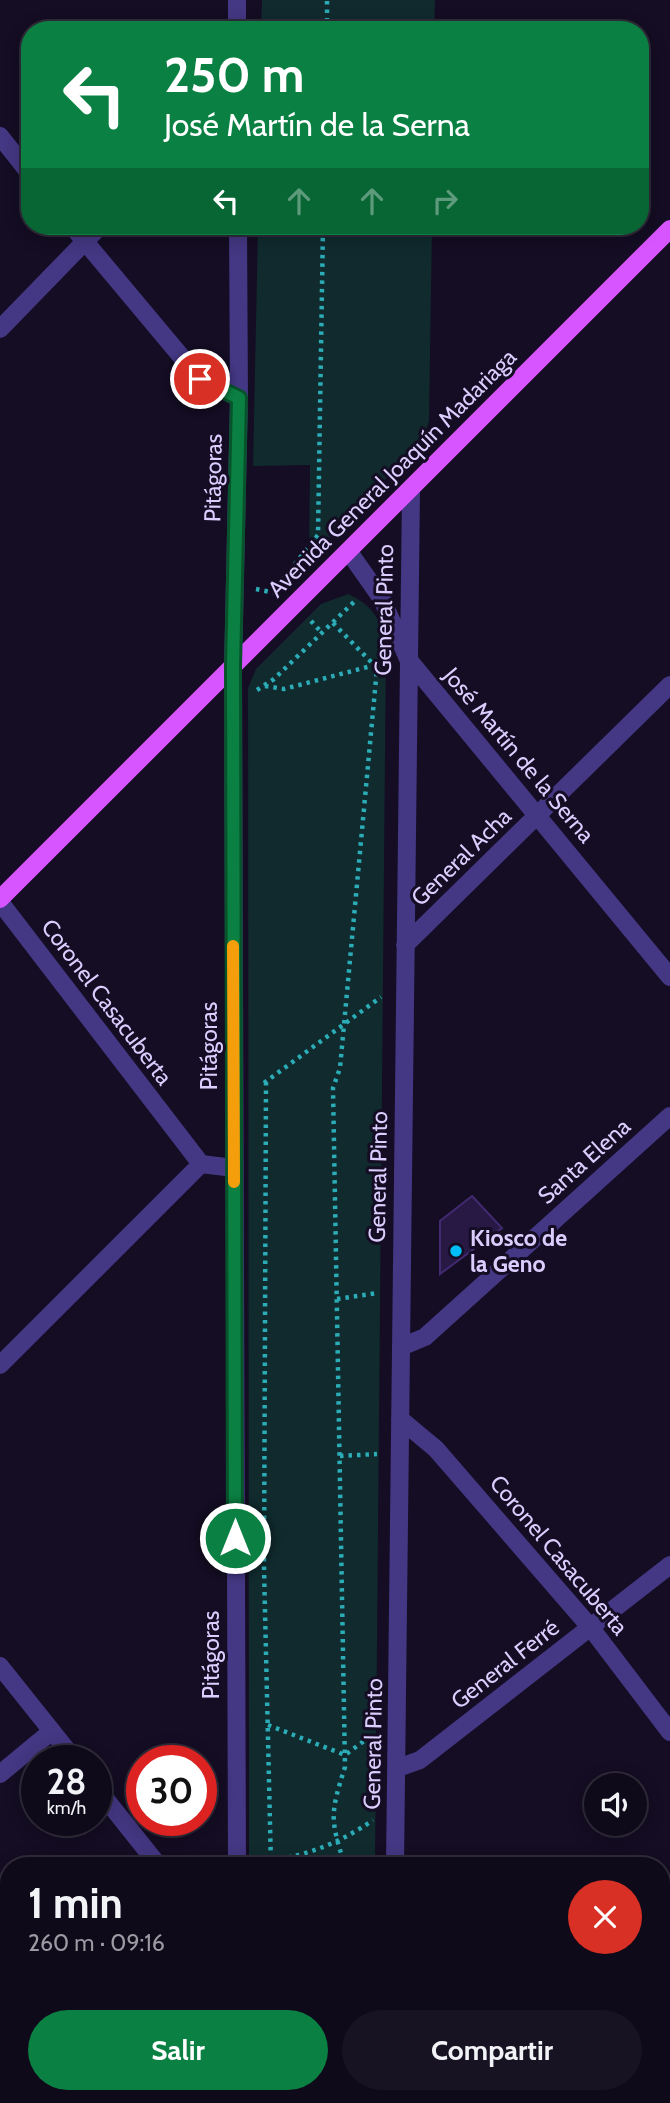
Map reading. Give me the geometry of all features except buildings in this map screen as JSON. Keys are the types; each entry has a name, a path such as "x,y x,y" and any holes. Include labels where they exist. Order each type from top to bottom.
{"main road":[{"name":"Avenida General Joaquín Madariaga","path":"0,901 670,229"}],"street":[{"path":"237,0 237,21"},
{"path":"0,136 21,162"},
{"path":"79,235 200,379 239,398"},
{"path":"0,329 92,235"},
{"name":"Pitágoras","path":"237,235 239,398 233,667 237,1857"},
{"name":"General Pinto","path":"396,1857 411,490"},
{"name":"José Martín de la Serna","path":"349,552 386,608 408,659 670,977"},
{"name":"General Acha","path":"405,945 670,685"},
{"name":"Coronel Casacuberta","path":"0,901 201,1164"},
{"name":"Santa Elena","path":"401,1347 425,1337 670,1116"},
{"path":"0,1365 201,1164 234,1168"},
{"name":"Coronel Casacuberta","path":"400,1419 436,1449 591,1628 670,1732"},
{"name":"General Ferré","path":"398,1768 421,1760 670,1564"},
{"path":"0,1666 63,1745"},
{"path":"0,1774 52,1731"},
{"path":"112,1807 152,1857"}],"path":[{"path":"327,0 327,21"},
{"path":"273,592 318,535 323,235"},
{"path":"233,702 264,686 372,584"},
{"path":"333,623 377,668 345,1024 340,1068 333,1088 345,1767 334,1804 332,1827 342,1857"},
{"path":"264,686 284,690 374,665"},
{"path":"234,1105 405,981"},
{"path":"266,1082 264,1568 271,1857"},
{"path":"337,1299 402,1290"},
{"path":"340,1456 400,1453"},
{"path":"345,1755 398,1716"},
{"path":"268,1725 345,1755"},
{"path":"295,1857 338,1842 397,1804"}],"green space":[{"path":"262,0 435,0 434,21 261,21"},
{"path":"258,235 432,235 429,421 423,440 309,558 310,465 253,466"},
{"path":"348,594 363,603 374,613 386,643 375,1857 249,1857 248,688 256,669 321,604"}],"slow traffic":[{"path":"233,946 234,1182"}],"place":[{"name":"Kiosco de la Geno","path":"456,1251"}],"route":[{"path":"200,379 215,389 239,398 233,667 235,1538"}]}
